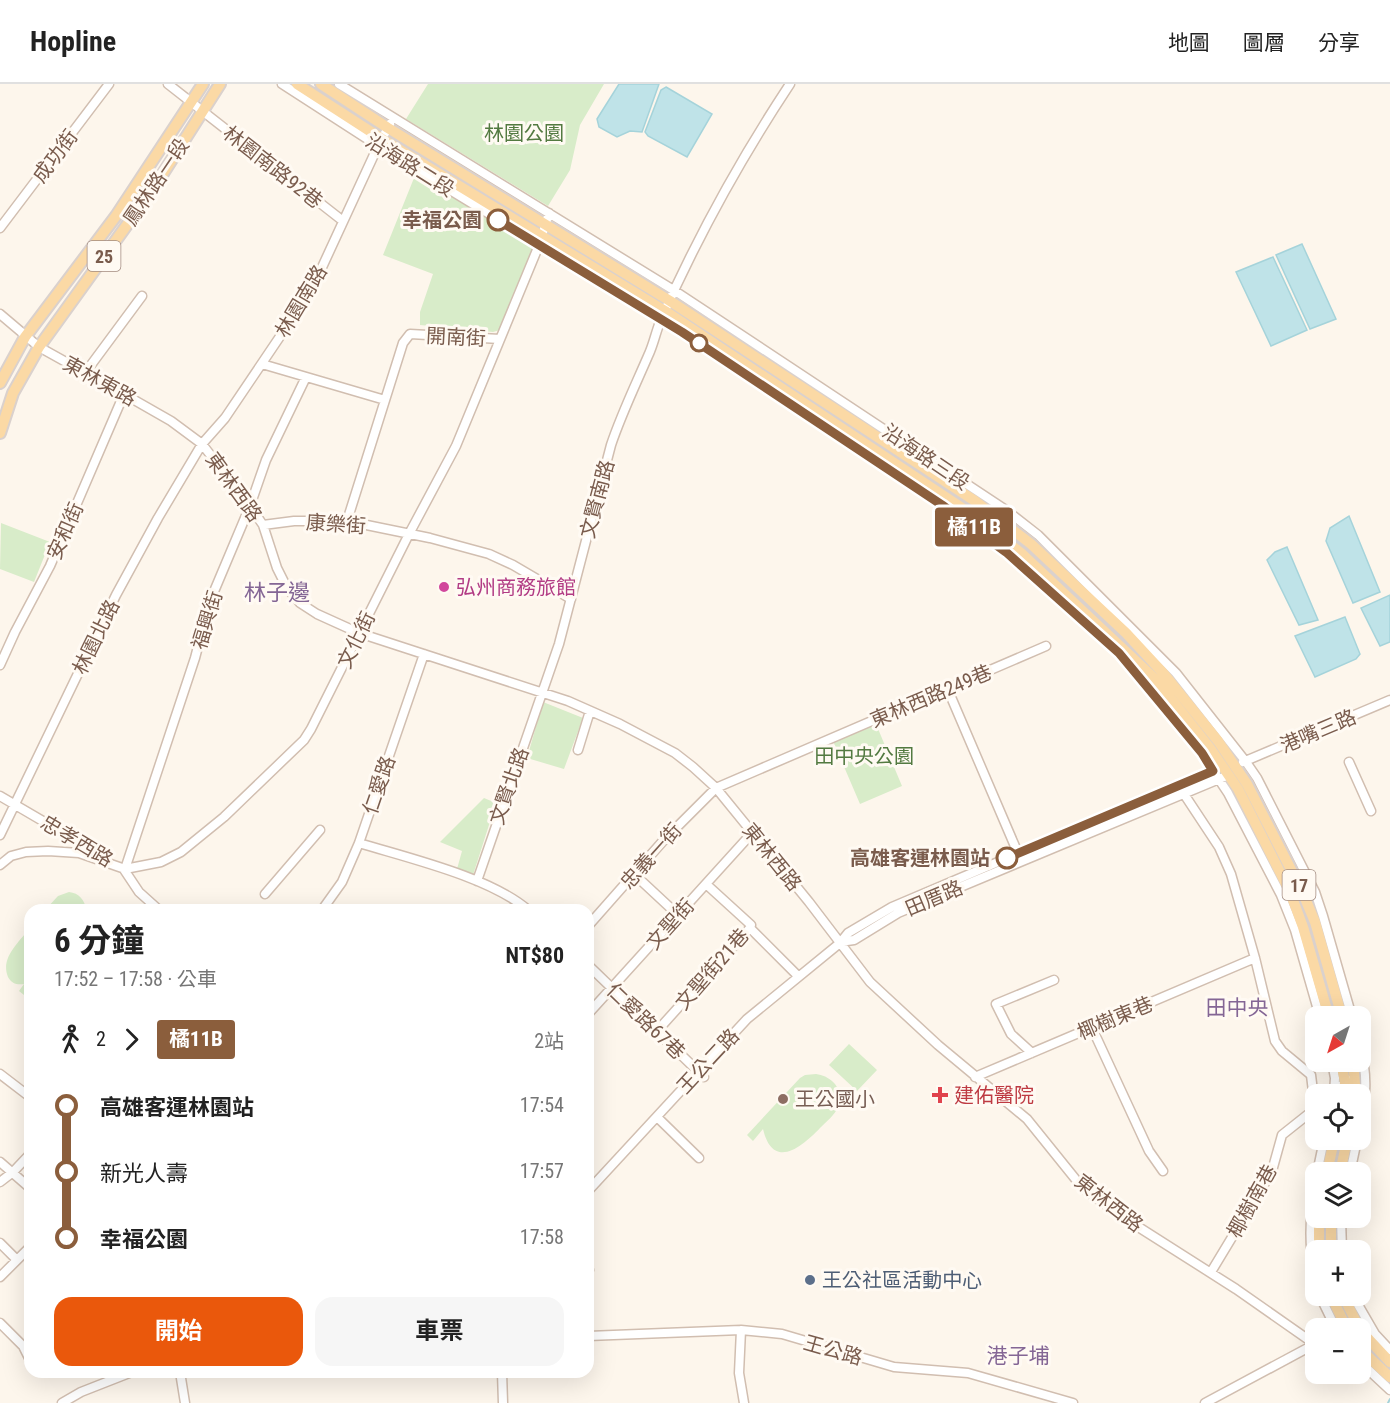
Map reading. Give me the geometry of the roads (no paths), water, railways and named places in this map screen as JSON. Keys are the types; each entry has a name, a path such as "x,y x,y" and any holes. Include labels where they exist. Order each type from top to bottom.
{"main road":[{"name":"鳳林路一段","path":"0,383 25,337 116,216 202,84"},
{"name":"鳳林路一段","path":"0,433 13,393 39,347 155,186 220,84"},
{"name":"沿海路二段","path":"297,84 380,142 668,306"},
{"name":"沿海路二段","path":"321,84 391,123 542,235"},
{"name":"沿海路三段","path":"668,306 800,392 977,497 1025,532 1129,630 1164,674 1226,771"},
{"name":"沿海路三段","path":"800,392 1011,550 1157,681 1226,771"},
{"name":"17","path":"1226,771 1238,789 1290,892 1303,927 1326,1006"},
{"name":"17","path":"1226,771 1247,784 1302,891 1319,935 1339,1006"},
{"path":"1343,1072 1345,1082"},
{"path":"1354,1072 1355,1084"},
{"path":"1371,1346 1390,1362"},
{"path":"1371,1351 1389,1384"}],"street":[{"name":"成功街","path":"0,228 109,84"},
{"name":"林園南路92巷","path":"168,84 343,221"},
{"name":"沿海路二段","path":"282,84 380,142"},
{"name":"沿海路二段","path":"339,84 391,123 549,213 668,306"},
{"name":"文賢南路","path":"541,691 559,644 611,445 620,419 690,258 757,134 790,84"},
{"path":"380,142 391,123"},
{"name":"林園南路","path":"202,444 225,418 312,289 380,142"},
{"name":"文化街","path":"125,869 161,862 181,852 224,817 304,740 312,729 409,534 456,446 549,213"},
{"name":"沿海路二段","path":"542,235 668,306"},
{"path":"85,373 142,296"},
{"name":"沿海路三段","path":"668,306 800,392"},
{"name":"東林東路","path":"0,314 39,347 171,421 202,444"},
{"name":"開南街","path":"346,521 403,343 410,334 500,339"},
{"path":"262,364 385,400"},
{"name":"福興街","path":"125,869 195,658 210,601 250,506 266,460 306,377"},
{"name":"安和街","path":"0,665 50,566 124,394"},
{"name":"東林西路","path":"202,444 263,525 277,568 287,588 300,603 317,614 359,633 541,691 620,724 675,753 716,788 877,989 975,1077 1027,1119 1088,1192 1129,1221 1211,1272 1305,1338"},
{"name":"林園北路","path":"0,835 116,595 202,444"},
{"name":"康樂街","path":"263,525 294,521 346,521 430,538 489,554 513,565 571,599"},
{"path":"1011,550 1025,532"},
{"name":"沿海路三段","path":"1129,630 1176,673 1257,778 1314,892 1349,1006"},
{"name":"東林西路249巷","path":"716,788 1046,646"},
{"name":"仁愛路","path":"326,904 342,882 359,843 424,654"},
{"path":"948,690 1020,857"},
{"name":"文賢北路","path":"477,882 541,691"},
{"name":"港嘴三路","path":"1246,762 1390,700"},
{"path":"578,750 590,711"},
{"name":"田厝路","path":"840,943 854,940 898,913 1020,857 1246,762"},
{"path":"1349,762 1371,811"},
{"path":"1226,771 1295,930 1317,1006"},
{"name":"忠義一街","path":"594,919 663,841 716,788"},
{"path":"1181,790 1219,847 1231,874 1255,958 1275,1041 1282,1051 1311,1076 1312,1084"},
{"name":"忠孝西路","path":"0,796 125,869 139,892 152,904"},
{"path":"265,894 320,831"},
{"name":"文聖街","path":"594,1008 752,833"},
{"path":"359,843 477,882 507,895 520,904"},
{"path":"0,864 11,856 26,852 48,851 79,853 125,869"},
{"path":"634,875 678,915"},
{"name":"文聖街21巷","path":"657,1031 751,925 706,884"},
{"path":"750,928 798,976"},
{"name":"王公二路","path":"594,1184 657,1117 702,1074 747,1019 840,943"},
{"name":"椰樹東巷","path":"975,1077 1255,958"},
{"name":"仁愛路67巷","path":"594,971 702,1074"},
{"path":"1032,1053 1011,1034 996,1004 1054,980"},
{"path":"1092,1028 1149,1151 1163,1171"},
{"path":"1345,1082 1359,1072"},
{"path":"0,1074 24,1091"},
{"name":"椰樹南巷","path":"1211,1272 1272,1171 1282,1135 1305,1116"},
{"path":"657,1117 699,1158"},
{"path":"0,1182 24,1160"},
{"path":"0,1162 24,1182"},
{"path":"0,1243 17,1260"},
{"path":"0,1277 24,1253"},
{"path":"0,1323 24,1348"},
{"path":"741,1330 739,1373 744,1403"},
{"name":"王公路","path":"594,1336 741,1330 782,1334 894,1367 968,1373 1073,1403"},
{"path":"1371,1344 1390,1350"},
{"path":"1205,1403 1305,1350"},
{"path":"1371,1370 1389,1384"},
{"path":"62,1403 81,1392 117,1378"},
{"path":"181,1378 185,1403"},
{"path":"502,1378 503,1403"}],"water":[{"path":"619,84 659,84 642,132 630,131 617,137 599,127 597,119"},
{"path":"666,87 712,114 687,157 648,136 645,132 661,90"},
{"path":"1302,244 1336,319 1310,329 1276,255"},
{"path":"1273,257 1307,330 1271,346 1236,272"},
{"path":"1349,516 1380,592 1353,603 1326,541 1330,528"},
{"path":"1287,547 1318,620 1299,625 1267,560 1275,552"},
{"path":"1390,595 1390,642 1380,646 1361,608"},
{"path":"1345,617 1360,654 1356,659 1315,677 1295,636"}],"waterway":[{"path":"1388,1403 1390,1399"}],"place":[{"name":"幸福公園","path":"498,220"},
{"name":"弘州商務旅館","path":"444,587"},
{"name":"高雄客運林園站","path":"1007,858"},
{"name":"建佑醫院","path":"940,1095"},
{"name":"王公國小","path":"783,1099"},
{"name":"王公社區活動中心","path":"810,1280"}],"district":[{"name":"林子邊","path":"277,592"},
{"name":"田中央","path":"1237,1008"},
{"name":"港子埔","path":"1018,1356"}],"park label":[{"name":"林園公園","path":"524,133"},
{"name":"田中央公園","path":"864,756"}]}
